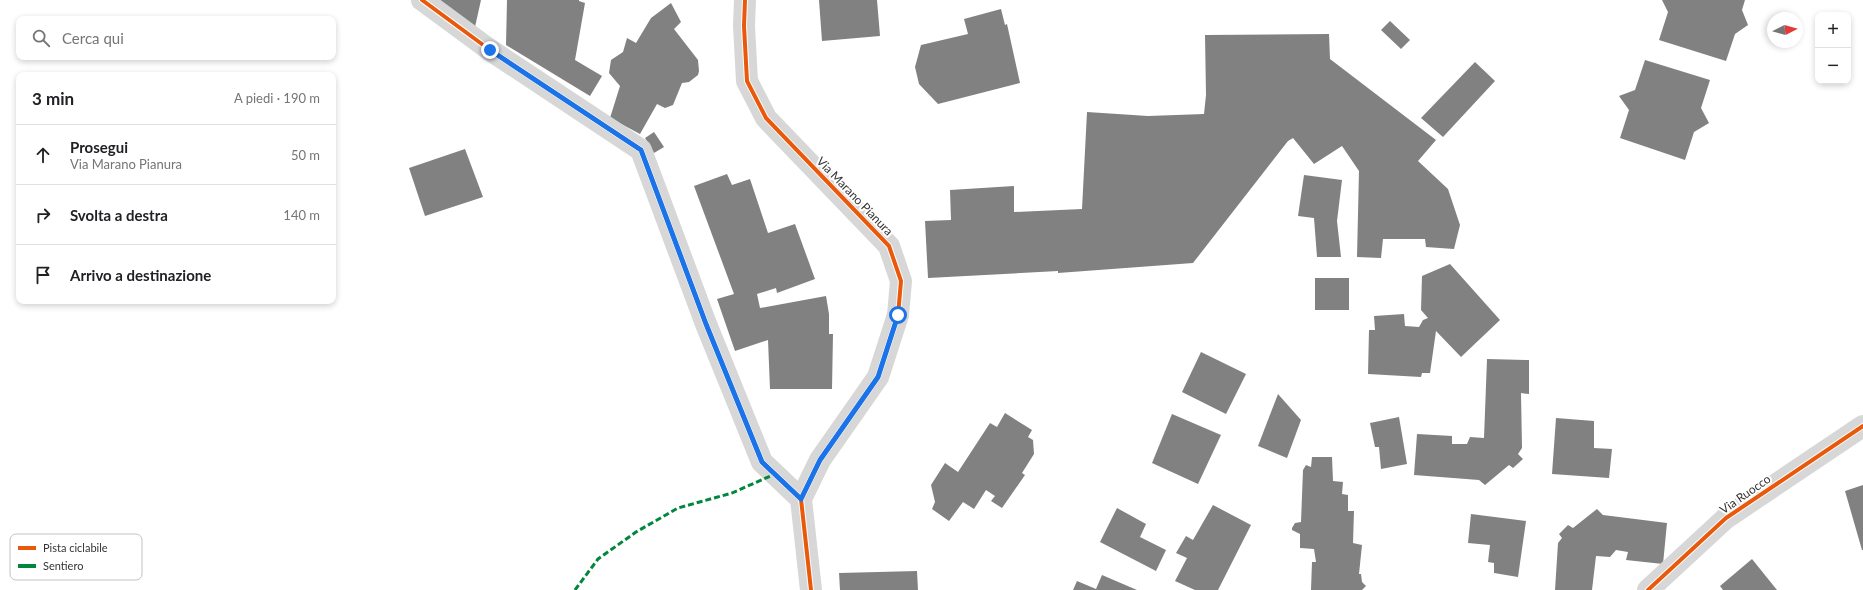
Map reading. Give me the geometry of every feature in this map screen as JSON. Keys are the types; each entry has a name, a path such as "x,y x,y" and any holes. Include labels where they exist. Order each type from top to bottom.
{"street":[{"path":"422,0 490,50 641,150 706,324 762,462 801,499 811,590"},
{"name":"Via Marano Pianura","path":"745,0 744,26 747,81 766,118 889,246 900,281 898,315 878,377 820,460 801,499"},
{"name":"Via Ruocco","path":"1648,590 1726,518 1863,426"}],"building":[{"path":"428,0 481,0 475,27"},
{"path":"507,0 579,0 585,3 575,60 602,76 590,96 506,45"},
{"path":"819,0 877,0 880,36 822,41"},
{"path":"1662,0 1745,0 1742,10 1748,25 1735,34 1726,61 1659,40 1668,12"},
{"path":"671,3 681,22 674,29 698,60 699,71 698,75 689,82 682,83 673,105 665,108 657,104 640,134 610,118 620,86 609,73 611,60 623,52 627,38 636,43 651,18"},
{"path":"1001,9 1005,25 1007,24 1020,83 938,104 919,84 915,67 921,45 968,34 964,19"},
{"path":"1390,21 1410,40 1401,49 1381,30"},
{"path":"1329,34 1330,59 1436,140 1418,161 1448,189 1460,225 1454,249 1426,247 1425,239 1383,239 1381,258 1357,257 1359,171 1342,146 1314,164 1293,138 1288,141 1193,263 1058,273 1058,271 928,278 925,221 951,220 950,190 1014,186 1014,212 1082,209 1087,112 1148,116 1204,114 1206,95 1205,35"},
{"path":"1645,60 1710,80 1701,108 1709,123 1694,132 1685,160 1620,138 1629,110 1619,96 1635,90"},
{"path":"1475,62 1495,81 1443,137 1421,118"},
{"path":"654,132 664,147 654,153 645,138"},
{"path":"465,149 483,197 425,216 409,168"},
{"path":"727,174 732,185 750,179 768,233 795,224 815,279 777,293 776,288 757,294 760,308 826,296 829,314 829,334 833,334 832,389 770,389 768,340 735,351 717,299 734,294 694,186"},
{"path":"1304,175 1342,180 1337,221 1341,257 1317,257 1314,218 1298,216"},
{"path":"1450,264 1500,320 1461,357 1436,331 1430,373 1422,373 1421,377 1368,374 1369,330 1375,330 1374,316 1404,314 1405,326 1419,327 1423,320 1428,318 1421,310 1422,276"},
{"path":"1315,278 1349,278 1349,310 1315,310"},
{"path":"1201,352 1246,374 1226,414 1182,392"},
{"path":"1487,359 1529,360 1529,394 1521,393 1522,448 1518,454 1523,459 1513,468 1509,465 1485,485 1479,480 1414,475 1417,434 1452,436 1452,444 1467,444 1470,437 1484,438"},
{"path":"1278,394 1301,420 1287,458 1258,446"},
{"path":"1005,413 1032,430 1028,437 1033,440 1034,454 1022,473 1025,475 1002,508 991,501 995,496 986,490 974,509 963,502 949,521 932,509 935,502 931,485 945,463 958,472 990,423 997,427"},
{"path":"1172,414 1221,435 1198,484 1152,463"},
{"path":"1399,417 1407,464 1381,469 1379,447 1375,447 1370,423"},
{"path":"1556,418 1594,421 1594,448 1612,449 1609,478 1552,474"},
{"path":"1312,457 1332,457 1333,481 1343,482 1342,494 1348,495 1348,511 1354,511 1353,543 1362,545 1359,574 1361,574 1362,582 1366,586 1362,590 1311,590 1312,562 1316,562 1314,549 1300,548 1300,534 1292,530 1292,528 1295,523 1301,522 1303,470 1306,465 1311,467"},
{"path":"1863,485 1863,550 1862,550 1845,491"},
{"path":"1213,505 1251,525 1218,590 1195,590 1175,581 1187,558 1176,553 1186,536 1193,540"},
{"path":"1117,508 1146,524 1140,537 1166,550 1156,571 1100,542"},
{"path":"1597,509 1603,515 1667,523 1663,564 1626,560 1628,552 1616,550 1610,557 1596,556 1592,590 1555,590 1558,543 1562,538 1559,534 1568,525 1573,528"},
{"path":"1471,514 1526,521 1518,577 1494,573 1494,563 1488,562 1490,545 1468,543"},
{"path":"1752,559 1777,590 1723,590 1720,586"},
{"path":"917,571 918,590 840,590 839,573"},
{"path":"1102,575 1137,590 1073,590 1077,581 1096,589"}],"marked path":[{"path":"575,590 598,559 636,532 678,508 732,493 775,474"}],"cycle path":[{"path":"422,0 490,50 641,150 706,324 762,462 801,499"},
{"path":"745,0 744,26 747,81 766,118 889,246 901,281 898,315 878,377 820,460 801,499 811,590"},
{"path":"1648,590 1726,518 1863,426"}],"route":[{"path":"490,50 641,150 706,324 762,462 801,499 820,460 878,377 898,315"}]}
